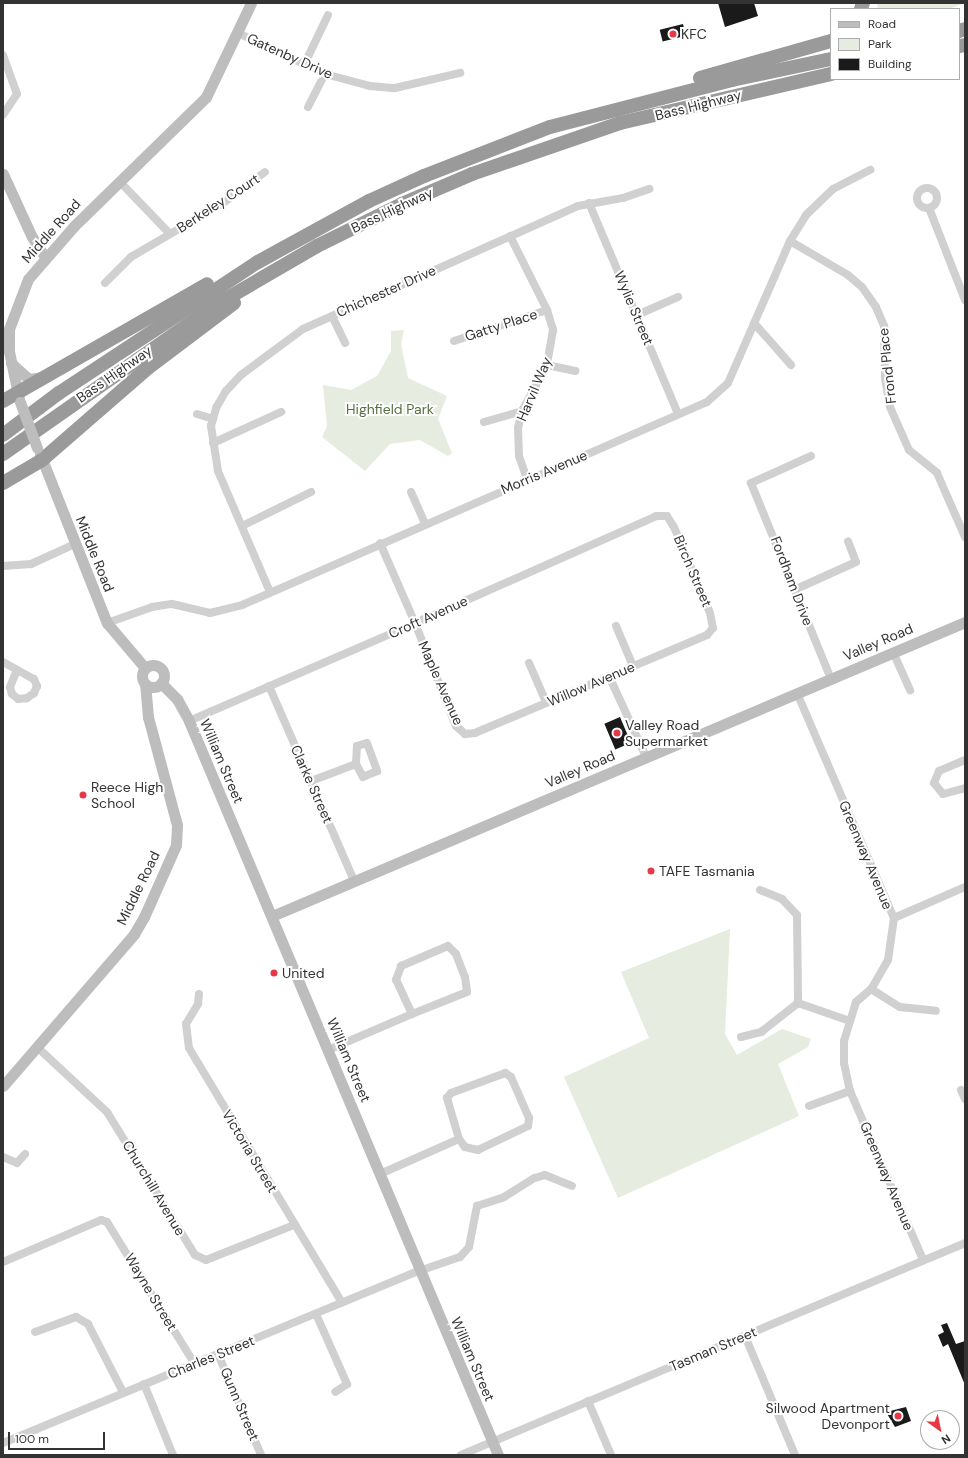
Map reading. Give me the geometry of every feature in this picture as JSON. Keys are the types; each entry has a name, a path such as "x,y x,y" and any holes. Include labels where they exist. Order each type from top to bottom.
{"highway":[{"path":"615,108 678,84 830,41"},
{"name":"Bass Highway","path":"3,435 59,393 251,266 369,201 480,152 550,127 615,108 830,59"},
{"name":"Bass Highway","path":"3,454 214,306 317,246 416,198 554,144 620,123 830,74"},
{"path":"3,401 18,396 44,377 273,246 369,201"},
{"path":"3,484 24,470 40,454 229,306 317,246"}],"main road":[{"name":"Middle Road","path":"146,668 107,623 75,544 18,396 6,351 9,329 18,299 45,257 206,97 238,33 251,3"},
{"path":"3,174 32,237 45,257"},
{"path":"10,362 29,378 44,377"},
{"path":"24,470 37,471 49,477"},
{"name":"Valley Road","path":"272,916 965,622"},
{"path":"155,666 162,670 161,683 152,687 145,684 142,677 146,668 155,666"},
{"name":"William Street","path":"161,683 177,699 189,721 380,1174 419,1271 498,1455"},
{"name":"Middle Road","path":"3,1086 134,934 144,917 176,845 177,825 149,722 145,684"}],"street":[{"path":"305,63 328,15"},
{"name":"Gatenby Drive","path":"238,33 305,63 324,74 382,88 460,73"},
{"path":"3,55 17,94 3,115"},
{"path":"308,107 324,74"},
{"name":"Morris Avenue","path":"107,623 152,607 172,604 210,613 242,604 425,523 707,402 720,392 728,383 790,241 806,215 833,189 870,170"},
{"name":"Berkeley Court","path":"105,283 131,257 223,203 265,172"},
{"name":"Berkeley Court","path":"120,182 170,234"},
{"name":"Chichester Drive","path":"270,592 218,470 213,443 213,419 226,391 241,375 303,330 332,316 510,236 589,203 623,198 649,189"},
{"name":"Wylie Street","path":"589,203 678,414"},
{"path":"929,208 962,286 965,300"},
{"name":"Harvil Way","path":"510,236 547,310 553,330 547,365 522,411 518,428 519,456 527,479"},
{"name":"Frond Place","path":"790,241 848,275 862,287 876,307 884,326 890,407 909,450 937,473 965,536"},
{"path":"637,315 678,298"},
{"name":"Gatty Place","path":"454,341 547,310"},
{"path":"332,316 345,343"},
{"path":"754,323 791,365"},
{"path":"547,365 575,371"},
{"path":"484,422 522,411"},
{"path":"213,443 281,412"},
{"path":"197,414 213,419"},
{"name":"Fordham Drive","path":"811,456 751,483 831,679"},
{"path":"242,526 310,492"},
{"path":"411,492 425,523"},
{"name":"Croft Avenue","path":"189,721 656,516 667,516"},
{"name":"Birch Street","path":"667,516 710,613 713,628"},
{"path":"794,590 856,562 848,541"},
{"name":"Maple Avenue","path":"380,543 415,623 456,726 465,734"},
{"path":"3,566 31,564 75,544"},
{"path":"616,626 633,666"},
{"name":"Willow Avenue","path":"465,734 475,733 707,635 713,628"},
{"path":"893,652 910,690"},
{"path":"3,662 16,672"},
{"path":"529,662 546,702"},
{"path":"609,676 646,757"},
{"name":"Clarke Street","path":"269,686 354,882"},
{"name":"Greenway Avenue","path":"797,693 894,918 888,960 871,989 856,1002 844,1041 850,1091 923,1260"},
{"path":"965,760 939,771 934,783 943,794 965,788"},
{"path":"311,781 356,764"},
{"path":"894,918 965,887"},
{"path":"760,890 782,899 797,915 798,1003"},
{"path":"328,1050 467,992 465,977 456,954 448,946 401,966 396,980 412,1014"},
{"path":"871,989 900,1008 936,1011"},
{"name":"Victoria Street","path":"199,994 198,1004 186,1024 189,1048 342,1303"},
{"path":"798,1003 850,1021"},
{"path":"741,1037 761,1032 798,1003"},
{"name":"Churchill Avenue","path":"37,1047 107,1112 195,1255 206,1260 294,1225"},
{"path":"505,1073 511,1077 528,1118 528,1126 478,1150 465,1147 459,1139 447,1098 451,1093 505,1073"},
{"path":"962,1090 965,1099"},
{"path":"809,1106 850,1091"},
{"path":"380,1174 459,1139"},
{"path":"3,1157 17,1163 25,1154"},
{"name":"Charles Street","path":"3,1443 123,1392 419,1271 460,1258 469,1247 478,1206 504,1197 545,1175 572,1186"},
{"name":"Wayne Street","path":"3,1262 101,1220 107,1222 194,1363"},
{"name":"Tasman Street","path":"460,1455 965,1243"},
{"path":"316,1314 348,1384 335,1392"},
{"path":"35,1332 76,1317 88,1324 123,1392"},
{"path":"745,1336 795,1455"},
{"name":"Gunn Street","path":"218,1354 261,1455"},
{"path":"144,1384 173,1455"},
{"path":"588,1401 611,1455"}],"green space":[{"path":"877,3 965,3 952,8 878,8"},
{"name":"Highfield Park","path":"404,330 401,344 408,378 447,396 438,419 452,453 448,456 420,440 390,444 365,471 322,437 327,426 323,385 351,390 377,376 391,351 391,331"},
{"path":"730,929 725,1034 737,1055 782,1029 811,1039 808,1047 778,1064 799,1116 618,1198 564,1077 649,1038 621,972"}],"building":[{"path":"718,3 754,3 758,16 725,27"},
{"name":"KFC","path":"683,24 686,36 663,41 660,30"},
{"name":"Valley Road Supermarket","path":"620,717 631,743 615,749 604,724"},
{"path":"947,1323 956,1344 965,1341 965,1385 948,1344 943,1347 938,1335 944,1332 941,1325"},
{"name":"Silwood Apartment Devonport","path":"906,1407 911,1421 895,1427 886,1412"}],"place":[{"name":"KFC","path":"673,34"},
{"name":"Valley Road Supermarket","path":"617,733"},
{"name":"Reece High School","path":"83,795"},
{"name":"TAFE Tasmania","path":"651,871"},
{"name":"United","path":"274,973"},
{"name":"Silwood Apartment Devonport","path":"898,1416"}]}
